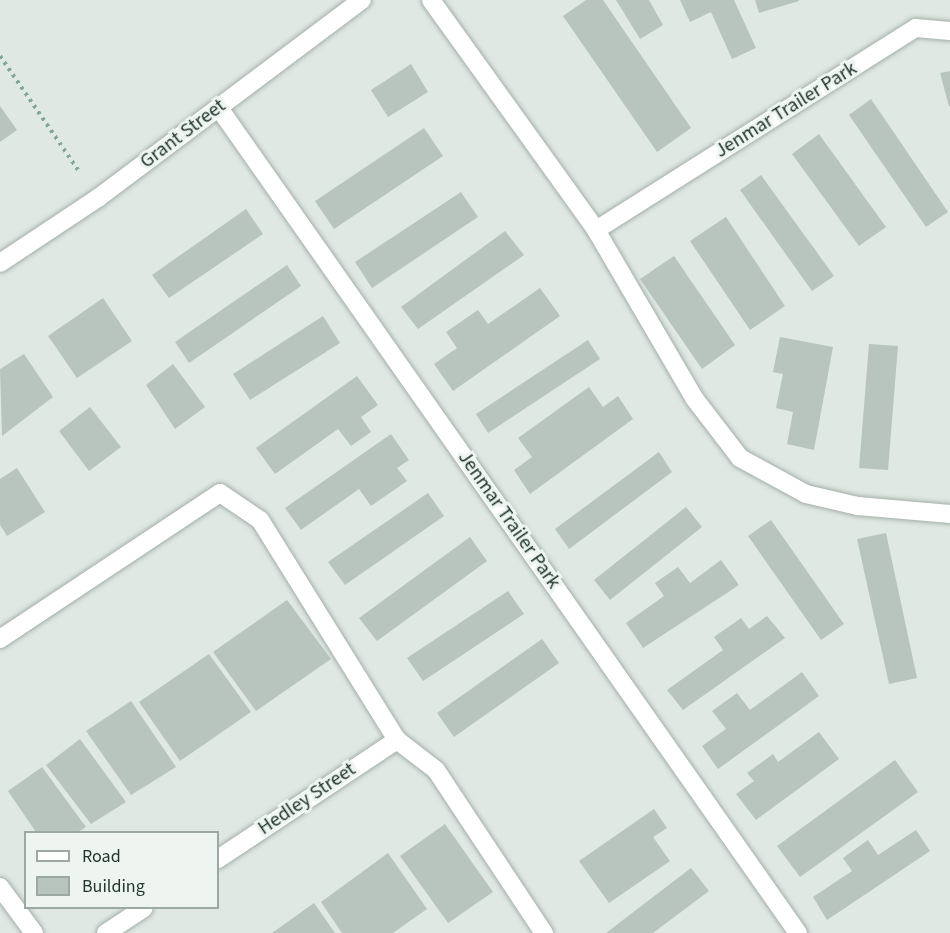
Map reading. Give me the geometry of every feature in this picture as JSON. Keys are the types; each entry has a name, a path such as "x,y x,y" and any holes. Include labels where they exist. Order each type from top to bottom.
{"street":[{"name":"Grant Street","path":"0,263 219,108 362,0"},
{"path":"431,0 596,230 694,398 740,458 806,494 858,506 950,514"},
{"name":"Jenmar Trailer Park","path":"596,230 916,28 950,31"},
{"name":"Jenmar Trailer Park","path":"219,108 798,933"},
{"path":"0,639 220,493 260,520 397,740 436,770 544,933"},
{"name":"Hedley Street","path":"219,858 397,740"},
{"path":"0,887 34,933"},
{"path":"106,933 142,909"}],"path":[{"path":"0,56 68,155"}],"building":[{"path":"586,0 603,0 691,128 657,152 563,16"},
{"path":"616,0 649,0 663,25 640,39"},
{"path":"680,0 734,0 756,48 732,59 711,12 690,22"},
{"path":"755,0 799,0 799,1 759,13"},
{"path":"411,64 428,92 388,117 371,90"},
{"path":"950,71 950,106 949,106 940,73"},
{"path":"871,99 948,212 926,227 849,115"},
{"path":"0,106 17,130 0,142"},
{"path":"424,128 443,156 334,229 315,201"},
{"path":"819,134 886,227 859,246 792,154"},
{"path":"761,175 834,276 812,291 740,190"},
{"path":"461,192 478,217 372,288 355,262"},
{"path":"246,209 263,234 169,298 152,275"},
{"path":"726,217 785,306 750,330 690,241"},
{"path":"505,231 524,255 418,329 401,307"},
{"path":"674,256 735,345 702,369 640,279"},
{"path":"287,265 301,286 189,363 175,342"},
{"path":"540,288 560,316 453,391 434,364 457,348 446,332 478,310 488,324"},
{"path":"103,298 132,341 77,378 48,336"},
{"path":"323,316 340,343 250,400 233,374"},
{"path":"780,337 833,347 814,450 787,444 793,412 776,408 783,374 773,372"},
{"path":"588,340 600,359 488,433 476,414"},
{"path":"869,344 898,346 888,470 859,468"},
{"path":"24,354 53,397 2,436 0,369"},
{"path":"173,364 205,407 175,429 146,385"},
{"path":"357,376 378,405 361,417 371,432 351,446 338,429 275,474 256,448"},
{"path":"589,387 603,407 618,396 633,419 530,494 514,470 532,457 518,438"},
{"path":"90,407 121,447 89,471 59,431"},
{"path":"391,434 409,460 397,468 407,481 371,506 359,489 301,530 285,508"},
{"path":"659,452 672,472 569,549 555,529"},
{"path":"17,468 45,512 7,536 0,525 0,479"},
{"path":"428,493 444,516 345,585 328,562"},
{"path":"686,507 702,527 610,600 594,580"},
{"path":"771,520 844,624 821,640 748,536"},
{"path":"886,533 917,678 889,684 857,539"},
{"path":"470,537 487,561 377,641 359,618"},
{"path":"721,560 739,585 643,648 626,623 664,596 655,583 678,567 690,583"},
{"path":"508,591 524,614 423,681 407,658"},
{"path":"287,600 331,659 256,711 213,652"},
{"path":"767,616 785,638 683,710 667,690 723,650 714,637 741,618 749,629"},
{"path":"542,639 559,663 454,737 437,713"},
{"path":"209,654 251,712 180,761 139,702"},
{"path":"802,672 819,696 718,769 702,746 726,729 712,711 737,693 750,710"},
{"path":"131,701 176,767 131,795 86,731"},
{"path":"819,732 839,759 756,820 736,794 754,781 747,773 773,754 778,762"},
{"path":"80,739 126,802 91,824 46,765"},
{"path":"895,760 918,792 800,877 777,846"},
{"path":"42,767 86,827 80,831 35,831 8,791"},
{"path":"654,809 667,828 653,837 670,861 609,903 579,861"},
{"path":"445,824 493,892 448,923 400,856"},
{"path":"916,830 930,851 827,920 813,897 852,871 843,858 868,840 878,855"},
{"path":"388,853 427,909 393,933 342,933 321,902"},
{"path":"691,868 709,891 653,933 606,933"},
{"path":"314,903 335,933 272,933"}]}
